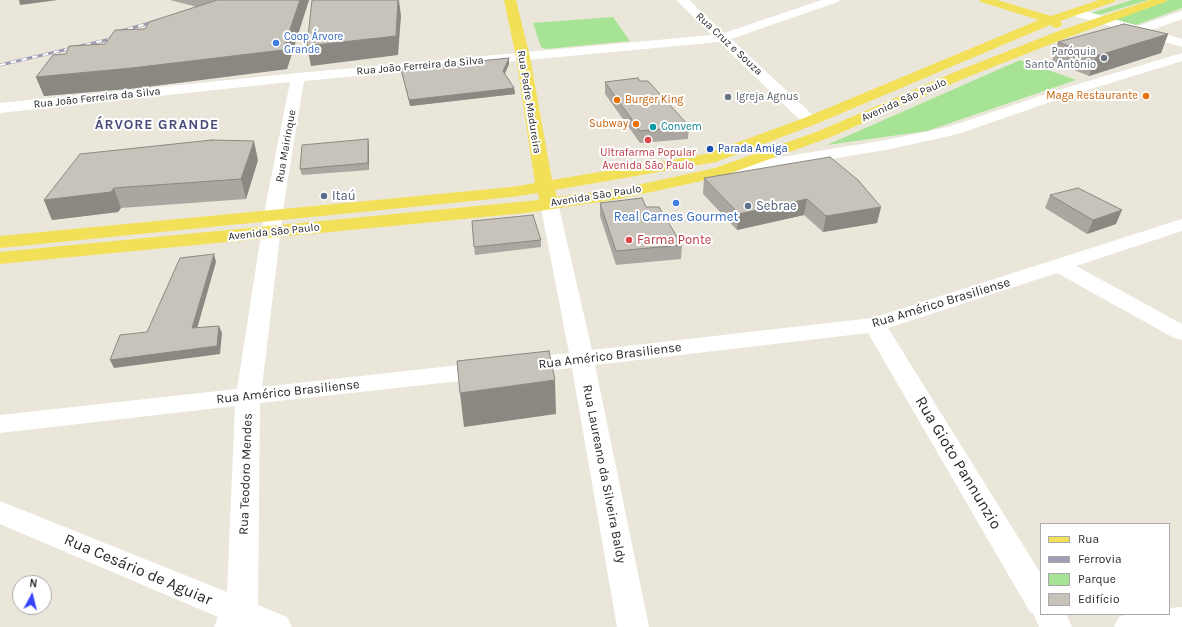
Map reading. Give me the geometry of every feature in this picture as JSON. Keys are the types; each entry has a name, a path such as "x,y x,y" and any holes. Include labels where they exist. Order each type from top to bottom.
{"main road":[{"name":"Rua Padre Madureira","path":"514,0 541,174 547,195"},
{"path":"986,0 1051,20 1057,26 1003,51 990,63"},
{"name":"Avenida São Paulo","path":"547,195 710,158 810,121 1051,20 1110,0"},
{"name":"Avenida São Paulo","path":"0,258 273,223 547,195 619,194 720,172 825,134 990,63 1102,19 1161,0"},
{"name":"Avenida São Paulo","path":"0,242 273,223"}],"street":[{"name":"Rua Cruz e Souza","path":"682,0 810,121"},
{"name":"Rua João Ferreira da Silva","path":"0,108 298,77 721,38 834,0"},
{"path":"1075,12 1182,43"},
{"path":"1139,30 1182,15"},
{"path":"720,172 886,145 952,131 1060,94 1182,57"},
{"name":"Rua Mairinque","path":"273,223 298,77"},
{"name":"Rua Laureano da Silveira Baldy","path":"547,195 582,359 633,627"},
{"name":"Rua Teodoro Mendes","path":"236,620 248,396 273,223"},
{"name":"Rua Américo Brasiliense","path":"0,424 875,325 1182,225"},
{"path":"1060,266 1182,333"},
{"name":"Rua Gioto Pannunzio","path":"875,325 1040,600"},
{"name":"Rua Cesário de Aguiar","path":"0,512 236,620 276,627"},
{"path":"1049,615 1056,627"},
{"path":"1130,627 1182,621"}],"green space":[{"path":"1132,0 1148,0 1099,15 1091,13"},
{"path":"1169,0 1182,0 1182,8 1136,25 1113,19"},
{"path":"613,17 630,41 546,49 541,47 533,23"},
{"path":"1020,60 1076,80 927,131 827,145"}],"building":[{"path":"217,0 300,0 283,50 132,68 36,77 53,55 66,54 69,46 105,44 115,30 145,29 149,22"},
{"path":"312,0 398,0 396,36 307,46"},
{"path":"1124,24 1168,34 1096,56 1058,42"},
{"path":"509,58 503,71 514,88 409,100 401,69"},
{"path":"638,78 640,81 648,81 689,126 640,131 605,82"},
{"path":"368,139 368,163 300,169 302,145"},
{"path":"212,140 254,141 241,179 114,188 111,192 44,200 80,154"},
{"path":"830,157 858,180 881,207 826,216 807,199 739,214 704,178"},
{"path":"1078,188 1122,210 1093,220 1050,195"},
{"path":"642,198 646,207 659,207 682,245 616,251 600,203"},
{"path":"533,215 541,240 474,247 472,221"},
{"path":"214,254 192,328 219,326 217,346 110,360 120,335 147,332 180,258"},
{"path":"549,351 555,380 460,393 457,361"}],"railway":[{"path":"117,32 157,21"},
{"path":"0,65 119,37"}],"place":[{"name":"Coop Árvore Grande","path":"276,43"},
{"name":"Paróquia Santo Antônio","path":"1104,58"},
{"name":"Maga Restaurante","path":"1146,96"},
{"name":"Igreja Agnus","path":"728,97"},
{"name":"Burger King","path":"617,100"},
{"name":"Subway","path":"636,124"},
{"name":"Convem","path":"653,127"},
{"name":"Ultrafarma Popular Avenida São Paulo","path":"648,140"},
{"name":"Parada Amiga","path":"710,149"},
{"name":"Itaú","path":"324,196"},
{"name":"Real Carnes Gourmet","path":"676,203"},
{"name":"Sebrae","path":"748,206"},
{"name":"Farma Ponte","path":"629,240"}],"district":[{"name":"ÁRVORE GRANDE","path":"157,125"}]}
